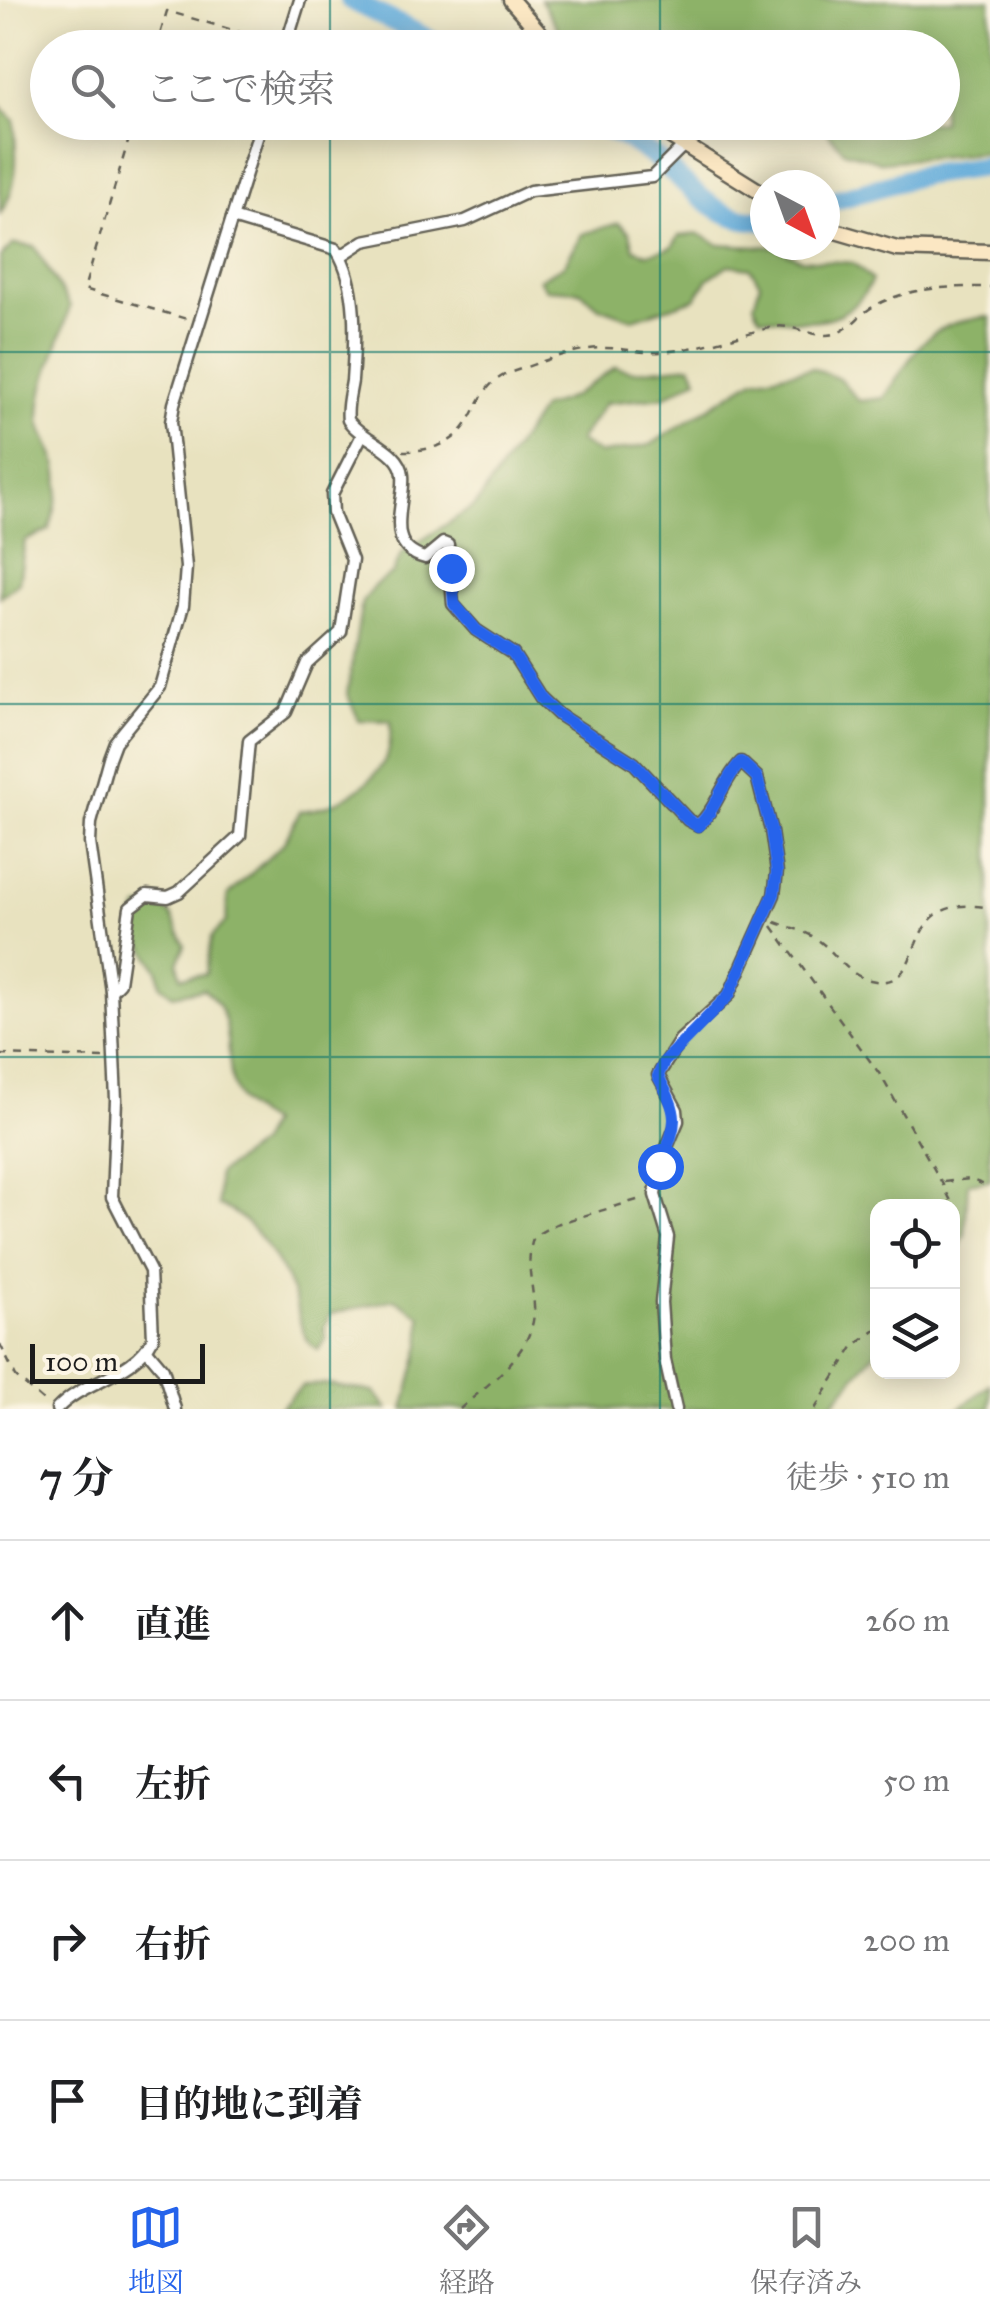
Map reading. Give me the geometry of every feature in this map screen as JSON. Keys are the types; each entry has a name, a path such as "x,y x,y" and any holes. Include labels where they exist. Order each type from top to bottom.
{"main road":[{"path":"511,0 537,30"},
{"path":"676,140 750,187"},
{"path":"840,232 897,249 990,252"}],"street":[{"path":"290,30 300,0"},
{"path":"58,1409 68,1398 134,1362 148,1350 154,1324 150,1271 112,1197 115,1058 91,823 116,742 160,687 183,606 186,566 172,422 256,140"},
{"path":"340,256 364,242 465,221 530,191 641,180 658,172 684,145"},
{"path":"232,218 336,250 340,256 351,303 354,346 346,414 362,435 393,456 404,477 396,512 401,537 416,556 425,558 443,542 448,545 454,604 476,630 513,654 541,698 559,715 634,763 698,826 707,818 731,772 741,762 757,777 777,872 765,917 729,995 680,1040 658,1076 677,1110 678,1121 660,1166 655,1194 668,1237 661,1302 665,1360 676,1409"},
{"path":"111,990 119,982 130,908 147,896 168,897 179,892 232,847 243,825 248,741 286,712 307,663 340,632 352,560 333,513 332,494 362,435"},
{"path":"148,1350 163,1368 176,1409"}],"path":[{"path":"161,30 167,11 231,30"},
{"path":"129,140 84,289 199,323"},
{"path":"393,456 446,442 475,417 482,393 492,383 570,353 603,348 664,352 747,337 776,326 836,334 894,296 920,290 990,287"},
{"path":"765,917 805,932 865,979 881,980 894,978 909,966 928,918 943,909 990,908"},
{"path":"765,917 881,1076 950,1199"},
{"path":"0,1055 115,1058"},
{"path":"942,1183 969,1179 990,1187"},
{"path":"460,1409 513,1362 530,1330 534,1308 529,1250 534,1236 556,1224 655,1194"},
{"path":"814,1409 854,1347 870,1334"},
{"path":"0,1344 26,1389 58,1409"}],"green space":[{"path":"541,0 990,0 990,152 881,162 844,151 834,140 960,140 960,30 559,30"},
{"path":"0,106 14,120 16,157 11,192 0,214"},
{"path":"619,223 630,233 634,249 648,254 672,247 679,236 699,234 718,244 750,246 750,260 853,263 872,280 851,308 838,315 809,321 760,317 754,304 760,283 750,268 728,265 708,279 695,299 633,319 599,307 580,291 546,289 539,279 564,265 582,234"},
{"path":"14,244 35,247 70,306 41,403 41,427 58,473 55,511 49,530 25,541 19,582 0,597 0,257"},
{"path":"990,317 990,1180 968,1183 965,1234 960,1245 960,1199 870,1199 870,1358 828,1409 404,1409 421,1345 421,1316 395,1299 331,1314 324,1327 326,1339 318,1350 303,1332 293,1294 272,1255 242,1218 218,1206 218,1174 259,1144 269,1123 239,1099 230,1070 223,1014 216,1001 204,989 173,995 161,986 158,970 131,926 139,908 158,904 171,915 185,945 178,963 181,977 206,974 212,936 226,922 228,895 283,844 300,811 339,801 363,786 382,765 388,753 391,721 359,720 347,694 362,602 375,585 393,573 402,553 476,505 542,408 572,397 615,367 634,371 691,365 698,378 664,397 605,403 579,441 600,454 650,445 754,379 812,368 840,379 859,401 884,398 925,341 950,324"},
{"path":"322,1384 374,1392 388,1409 279,1409 302,1386"},
{"path":"989,1385 990,1409 959,1409"}],"waterway":[{"path":"350,0 411,30"},
{"path":"628,140 717,209 750,220"},
{"path":"840,199 918,176 990,166"}],"route":[{"path":"451,568 454,604 476,630 513,654 541,698 559,715 634,763 688,820 698,826 707,818 721,786 741,762 757,777 771,830 777,872 774,894 729,995 680,1040 658,1076 677,1110 678,1121 660,1166"}]}
